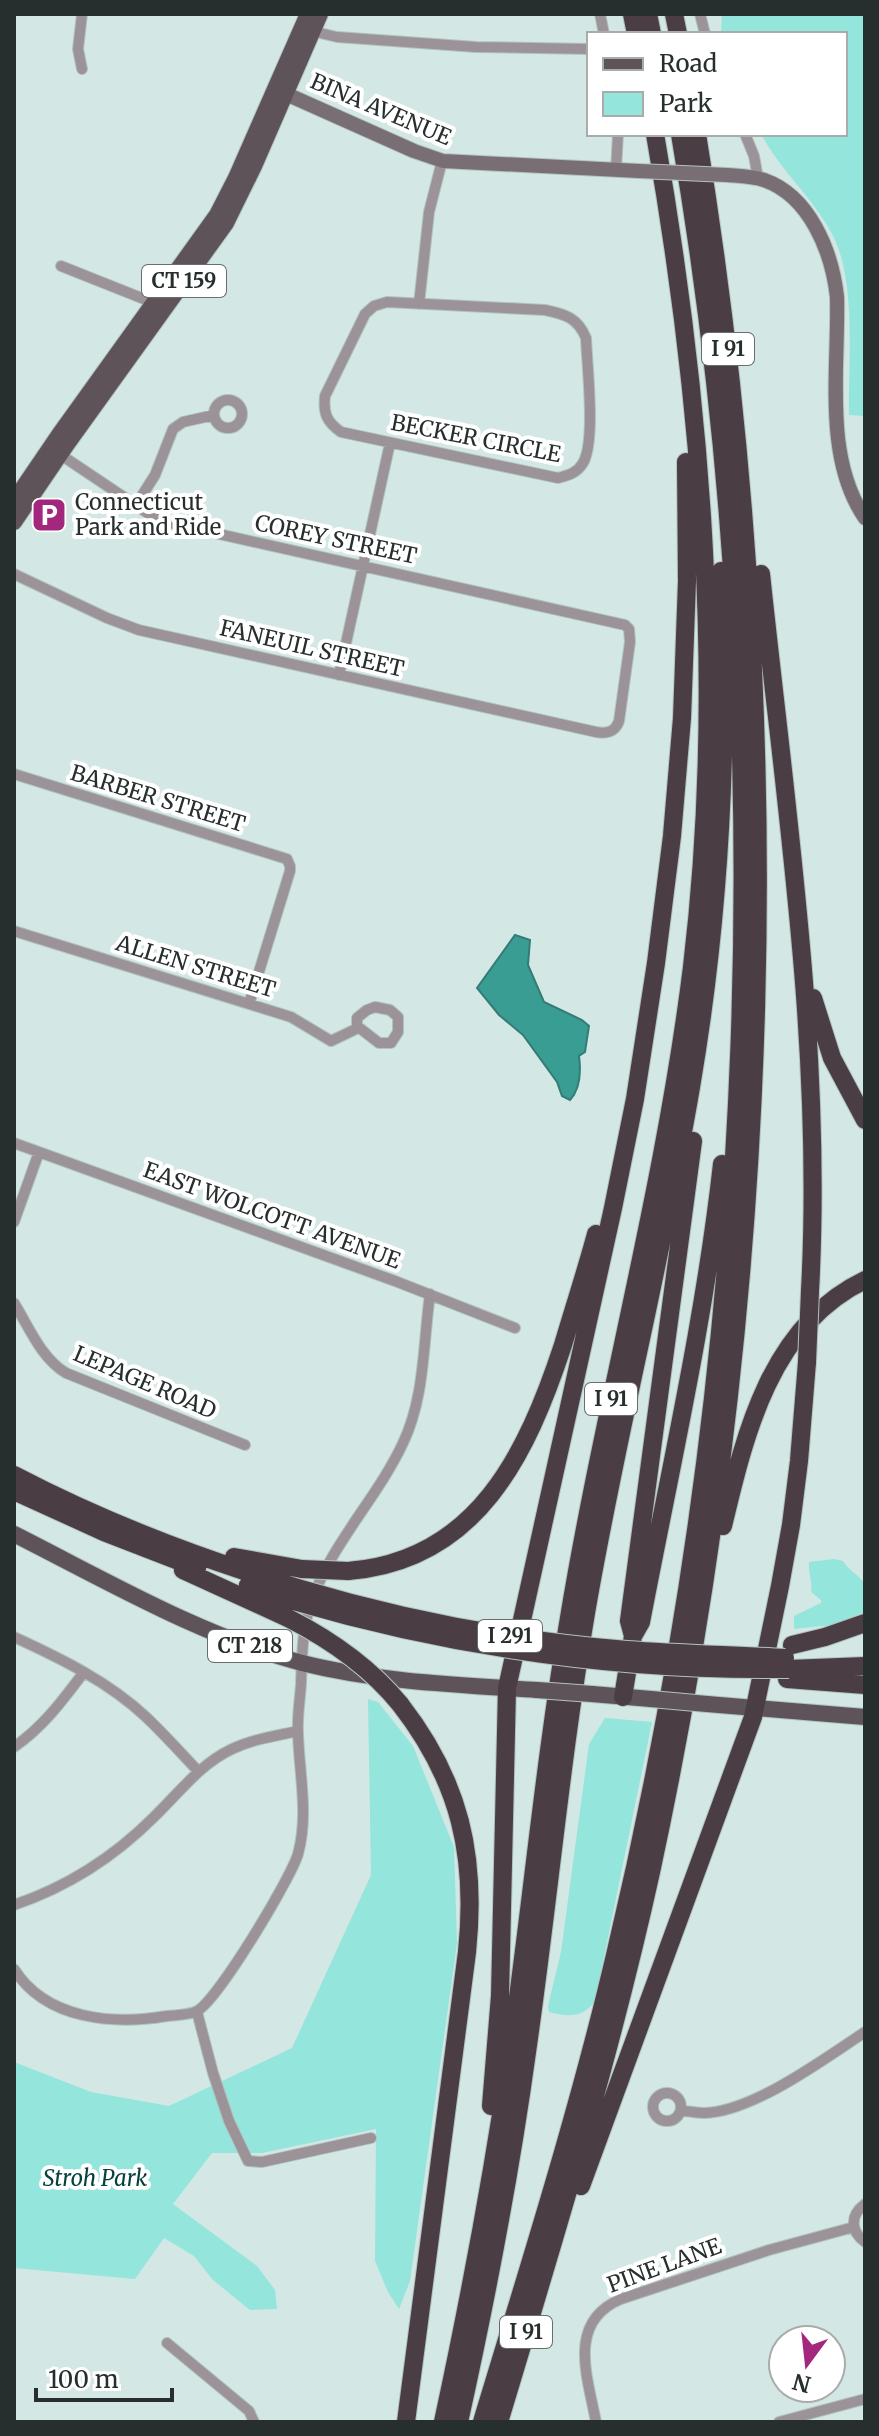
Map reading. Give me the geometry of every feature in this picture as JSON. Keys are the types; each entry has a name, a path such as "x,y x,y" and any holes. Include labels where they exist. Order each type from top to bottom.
{"highway":[{"name":"I 91","path":"443,2422 485,2209 512,2042 545,1773 568,1624 601,1447 664,1145 692,965 704,806 707,658 702,525 690,371 655,136"},
{"path":"459,2422 487,2290 518,2113 567,1737 587,1609 683,1135 706,979 716,875 723,681 721,579 705,364 672,136"},
{"path":"482,2422 564,2148 608,1984 648,1806 683,1610 711,1421 724,1292 736,1128 743,899 737,656 729,524 708,312 680,136"},
{"name":"I 91","path":"499,2422 598,2086 638,1928 668,1786 703,1585 731,1389 749,1183 759,908 756,723 743,502 722,301 697,136"},
{"path":"485,2209 486,2151 499,2017 507,1688 613,1208 635,1099 663,918 680,750 686,625 686,434 690,371"},
{"path":"553,2242 582,2185 755,1708 791,1525 800,1447 810,1291 811,1135 807,1043 757,543 743,502"},
{"path":"623,1697 633,1636 641,1622 709,1264 727,1123 738,935 743,899"},
{"path":"797,925 823,1036 841,1080 865,1120"},
{"path":"633,1636 629,1621 696,1118 706,1023 706,979"},
{"path":"296,1594 348,1571 403,1560 444,1539 486,1502 516,1458 539,1412 569,1326 636,1081"},
{"path":"703,1585 718,1548 745,1441 775,1369 814,1315 837,1296 865,1280"},
{"name":"I 291","path":"14,1475 96,1522"},
{"name":"I 291","path":"14,1491 201,1556 296,1594 407,1630 501,1648 619,1663 712,1668 789,1663"},
{"path":"96,1522 128,1546 296,1594 330,1641 383,1684 400,1704 431,1749 453,1799 466,1848 471,1896 467,1952 406,2422"},
{"name":"I 291","path":"296,1594 510,1636 789,1663"},
{"path":"789,1663 825,1637 865,1623"},
{"path":"789,1663 865,1655"},
{"path":"789,1663 865,1666"},
{"path":"789,1663 865,1685"}],"main road":[{"name":"CT 159","path":"14,501 188,266 281,91 307,25 320,14"},
{"name":"CT 159","path":"14,522 54,451 154,303 188,266"},
{"name":"CT 218","path":"14,1534 210,1631 302,1663 380,1677 865,1717"}],"street":[{"path":"82,14 78,49 82,69"},
{"path":"307,25 337,37 476,47 587,49"},
{"name":"BINA AVENUE","path":"281,91 442,161 758,178"},
{"path":"616,170 618,136"},
{"path":"746,136 758,178 784,191 801,207 821,238 831,264 837,297 839,454 846,483 865,518"},
{"path":"419,304 429,212 442,161"},
{"path":"61,266 154,303"},
{"name":"BECKER CIRCLE","path":"387,302 419,304 545,310 567,314 582,327 586,338 589,437 583,464 574,474 558,478 390,443 341,432 328,422 325,396 365,314 374,306 387,302"},
{"path":"136,505 155,475 173,429 183,422 214,415"},
{"path":"339,675 390,443"},
{"name":"COREY STREET","path":"54,451 160,520 619,622 629,629 630,642 619,721 610,732"},
{"name":"FANEUIL STREET","path":"14,574 139,630 596,732 610,732"},
{"name":"BARBER STREET","path":"14,774 265,851 289,862 290,871 249,1004"},
{"name":"ALLEN STREET","path":"14,931 297,1019 331,1041 358,1028"},
{"path":"372,1007 390,1010 399,1019 395,1039 386,1044 379,1043 358,1028 357,1018 372,1007"},
{"name":"EAST WOLCOTT AVENUE","path":"14,1143 430,1294 515,1328"},
{"path":"14,1222 39,1152"},
{"path":"14,1969 40,1997 81,2014 127,2021 197,2012 220,1987 293,1869 303,1828 298,1731 306,1620 331,1561 408,1432 417,1402 430,1294"},
{"name":"LEPAGE ROAD","path":"14,1303 45,1354 66,1373 245,1445"},
{"path":"14,1637 84,1672 145,1716 198,1771"},
{"path":"14,1747 55,1711 84,1672"},
{"path":"14,1905 52,1891 90,1870 140,1830 198,1771 230,1750 254,1740 298,1731"},
{"path":"197,2012 229,2121 248,2161 257,2163 371,2138"},
{"path":"681,2111 707,2113 754,2100 865,2032"},
{"path":"865,2204 855,2214 854,2227 865,2242"},
{"name":"PINE LANE","path":"596,2422 584,2344 592,2323 606,2307 621,2299 741,2259 854,2227"},
{"path":"167,2343 249,2411 254,2422"},
{"path":"779,2422 865,2399"}],"green space":[{"path":"722,14 865,14 865,416 849,415 850,322 840,253 824,221 762,136 847,136 847,32 721,32"},
{"path":"843,1561 865,1585 865,1612 832,1625 794,1629 794,1616 821,1603 811,1592 809,1562"},
{"name":"Stroh Park","path":"368,1699 378,1702 413,1746 454,1847 457,1943 410,2281 399,2309 375,2261 376,2129 262,2153 212,2153 173,2204 257,2266 275,2290 277,2309 250,2310 213,2280 194,2256 164,2238 135,2279 14,2268 14,2062 91,2092 169,2106 292,2048 371,1875"},
{"path":"605,1718 652,1722 595,2001 585,2011 563,2015 549,2012 548,2006 561,1952 589,1744"}],"water":[{"path":"515,935 530,940 528,965 544,1002 589,1026 585,1052 579,1056 578,1085 570,1100 562,1096 557,1082 523,1035 499,1015 477,988"}],"place":[{"name":"Connecticut Park and Ride","path":"49,515"}]}
